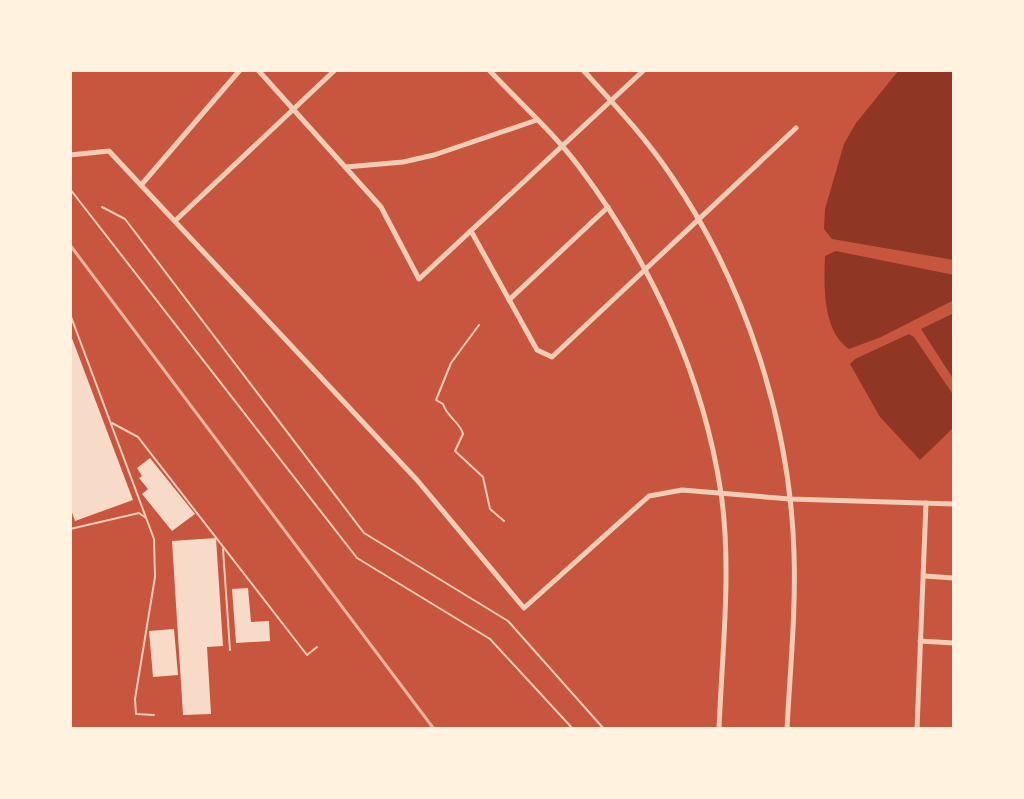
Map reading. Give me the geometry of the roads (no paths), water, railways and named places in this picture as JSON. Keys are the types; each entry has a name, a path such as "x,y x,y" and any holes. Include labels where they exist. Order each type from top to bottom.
{"street":[{"path":"142,184 240,70"},
{"path":"258,70 381,207 419,279 644,70"},
{"path":"176,221 335,70"},
{"path":"489,70 578,165 608,207 647,269 682,349 699,399 722,495 724,610 719,729"},
{"path":"583,70 672,176 699,219 752,336 783,450 790,499 794,605 787,729"},
{"path":"345,167 403,162 434,155 537,120"},
{"path":"471,231 537,350 552,357 796,128"},
{"path":"70,155 109,151 417,480 524,608 649,496 682,490 790,499 954,504"},
{"path":"509,300 608,207"},
{"path":"917,729 926,503"},
{"path":"924,576 954,578"},
{"path":"920,641 954,643"}],"lane":[{"path":"70,189 357,558 490,639 573,729"},
{"path":"102,207 125,219 364,533 508,621 604,729"},
{"path":"70,314 154,539 155,577 135,699 136,714 154,715"},
{"path":"479,325 451,363 436,400 443,404 446,414 461,427 463,434 455,451 483,477 490,509 504,521"},
{"path":"111,422 138,437 307,655 317,647"},
{"path":"70,529 139,513 147,519"},
{"path":"223,547 230,650"}],"railway":[{"path":"70,245 434,729"}]}
